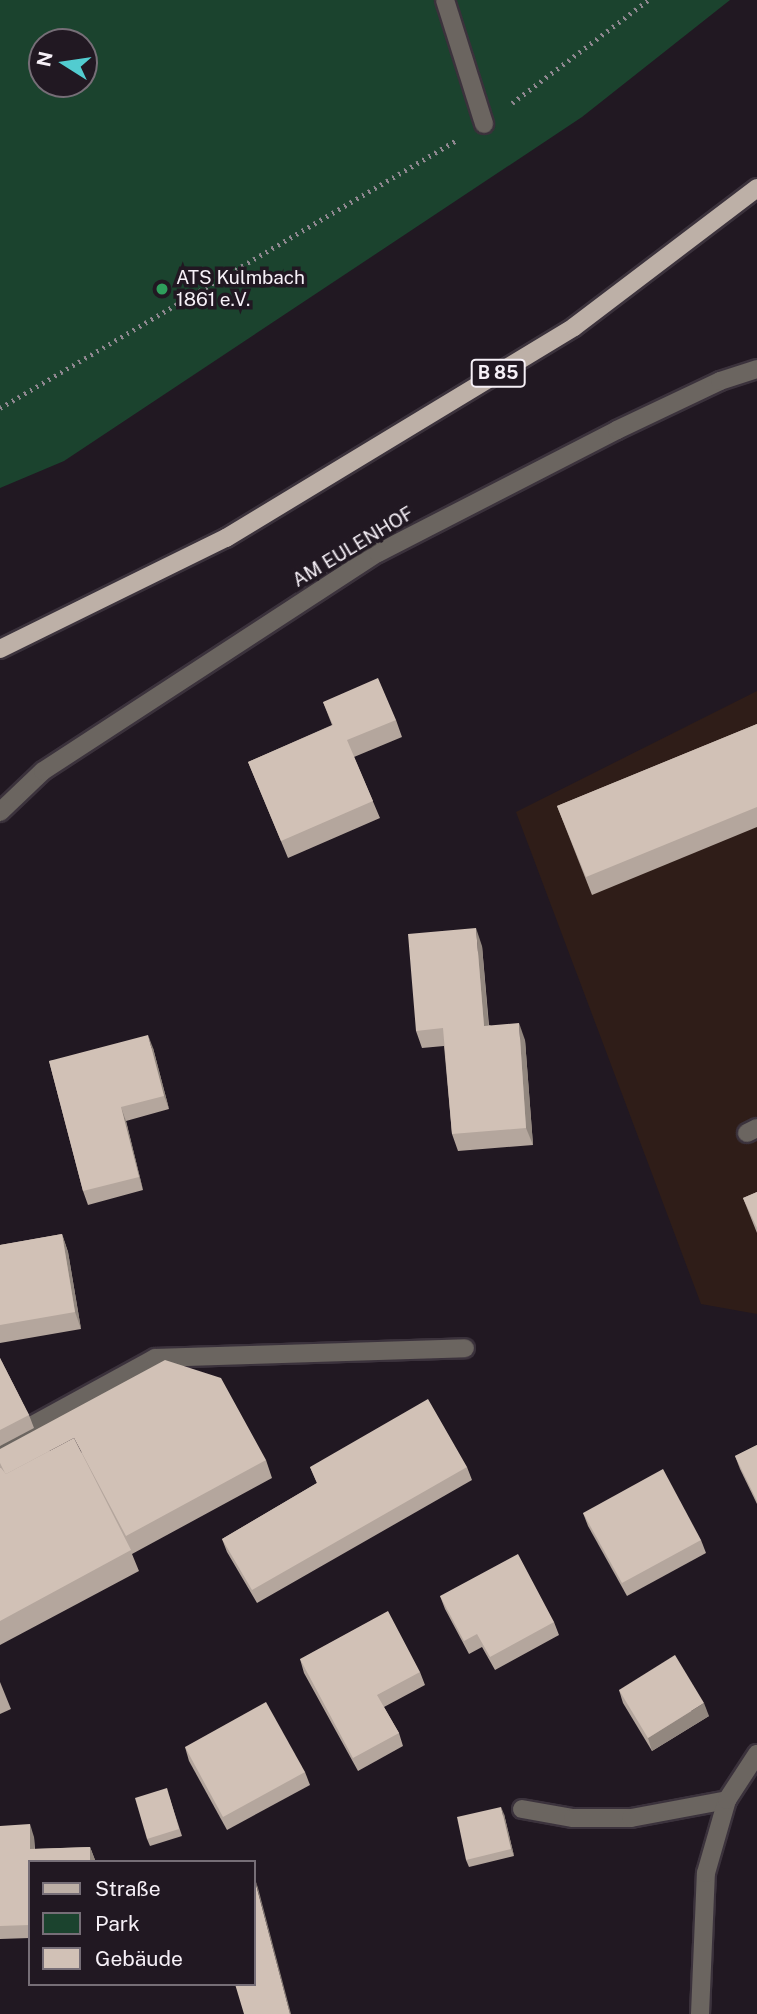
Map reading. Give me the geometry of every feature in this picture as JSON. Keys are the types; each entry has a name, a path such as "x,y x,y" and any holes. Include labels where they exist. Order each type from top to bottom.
{"main road":[{"name":"B 85","path":"0,649 226,538 574,327 757,188"}],"street":[{"path":"445,0 484,124"},
{"name":"AM EULENHOF","path":"0,812 43,771 378,553 617,430 720,381 757,369"},
{"path":"0,1443 156,1358 466,1348"},
{"path":"701,2014 706,1872 727,1800 757,1754"},
{"path":"522,1809 573,1818 631,1818 727,1800"}],"path":[{"path":"0,408 484,124 648,0"}],"shaded area":[{"path":"757,691 757,1314 701,1304 516,812"}],"green space":[{"name":"ATS Kulmbach 1861 e.V.","path":"0,0 730,0 582,117 64,461 0,488"}],"building":[{"path":"378,678 396,720 347,740 373,801 281,841 248,762 333,725 323,702"},
{"path":"757,724 757,807 586,877 557,806"},
{"path":"476,928 484,1026 519,1023 526,1128 452,1134 443,1028 416,1031 408,934"},
{"path":"148,1035 164,1096 121,1107 139,1177 83,1191 49,1061"},
{"path":"757,1192 757,1228 743,1198"},
{"path":"62,1234 75,1312 0,1325 0,1245"},
{"path":"0,1358 29,1415 0,1430"},
{"path":"165,1360 221,1378 266,1460 126,1536 74,1438 5,1473 0,1463 0,1449"},
{"path":"428,1399 467,1467 252,1590 222,1539 317,1483 310,1467"},
{"path":"74,1438 131,1550 0,1621 0,1468 6,1474"},
{"path":"757,1445 757,1501 735,1456"},
{"path":"663,1469 701,1540 622,1583 583,1513"},
{"path":"518,1554 554,1622 490,1657 477,1634 464,1641 440,1596"},
{"path":"388,1611 420,1672 377,1695 399,1733 353,1758 300,1659"},
{"path":"675,1655 704,1703 648,1738 619,1690"},
{"path":"266,1702 305,1772 223,1817 185,1747"},
{"path":"167,1788 179,1829 147,1839 135,1798"},
{"path":"501,1807 511,1849 466,1860 457,1817"},
{"path":"30,1824 30,1849 90,1847 90,1860 28,1860 28,1925 0,1926 0,1826"},
{"path":"256,1885 290,2014 244,2014 236,1986 256,1986"}],"place":[{"name":"ATS Kulmbach 1861 e.V.","path":"162,289"}]}
